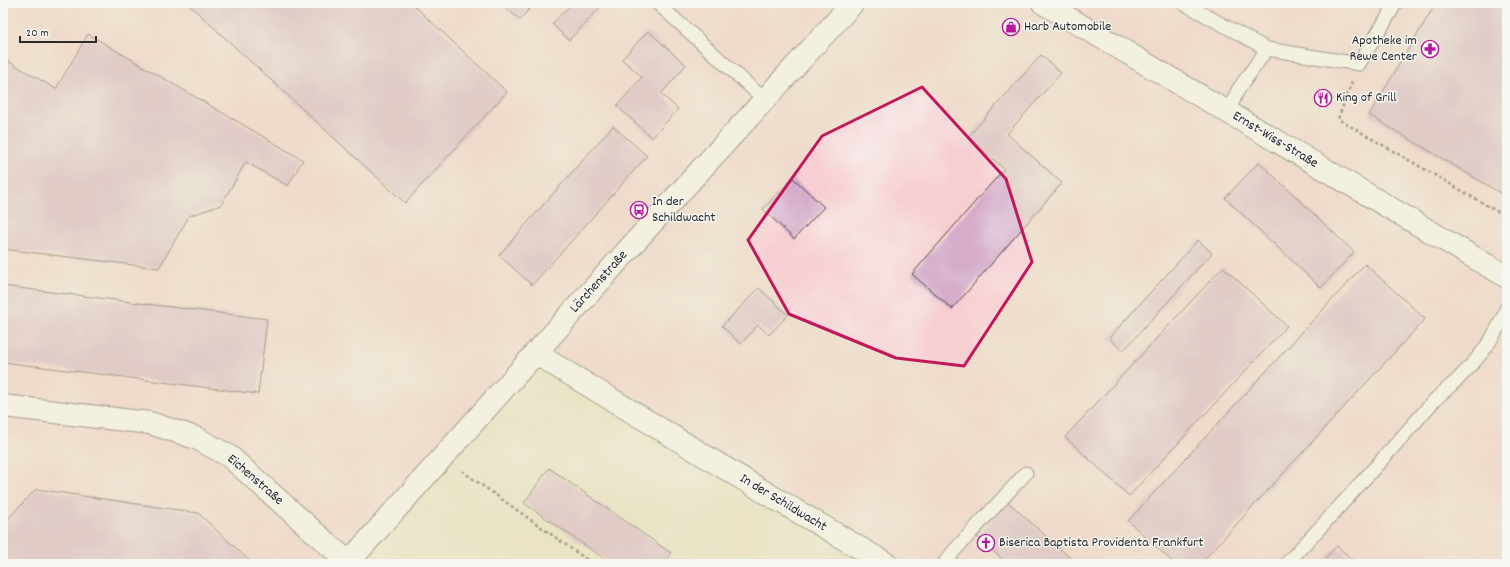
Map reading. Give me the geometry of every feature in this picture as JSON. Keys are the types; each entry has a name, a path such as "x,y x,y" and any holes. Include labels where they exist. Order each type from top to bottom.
{"street":[{"name":"Lärchenstraße","path":"347,563 535,352 853,3"},
{"name":"Ernst-Wiss-Straße","path":"1043,3 1507,277"},
{"name":"In der Schildwacht","path":"535,352 766,493 887,564"},
{"name":"Eichenstraße","path":"3,406 150,423 196,438 229,456 347,563"}],"lane":[{"path":"657,3 765,100"},
{"path":"1183,3 1267,49 1359,64 1396,3"},
{"path":"1228,112 1238,90 1267,49"},
{"path":"1286,564 1341,506 1439,395 1463,375 1492,338 1507,307"},
{"path":"944,564 953,552 1026,473"}],"path":[{"path":"1359,64 1338,119 1507,217"},
{"path":"442,457 593,564"}],"highlighted area":[{"path":"922,87 1006,179 1032,262 964,366 896,358 789,314 748,240 822,136"}],"shaded area":[{"path":"3,3 1507,3 1507,564 1233,564 1385,385 1232,564 899,564 541,364 363,564 3,564"}],"building":[{"path":"187,3 411,3 507,92 405,203"},
{"path":"501,3 534,3 520,20"},
{"path":"572,3 604,3 569,40 552,24"},
{"path":"1436,3 1507,3 1507,197 1369,115"},
{"path":"648,31 686,65 661,94 678,109 652,138 617,106 642,77 622,59"},
{"path":"88,34 303,160 288,186 246,162 221,205 189,216 159,268 3,249 3,58 56,89"},
{"path":"1041,55 1061,73 1007,134 1062,183 952,309 912,274 1004,169 968,137"},
{"path":"613,126 647,156 532,285 499,255"},
{"path":"1259,162 1354,252 1321,288 1225,198"},
{"path":"793,178 824,207 794,239 763,209"},
{"path":"1198,240 1212,253 1123,351 1109,338"},
{"path":"1365,264 1425,319 1200,564 1175,564 1128,521"},
{"path":"1223,267 1287,326 1129,496 1065,437"},
{"path":"3,286 267,319 258,394 3,362"},
{"path":"759,288 788,315 769,335 758,325 741,344 722,326"},
{"path":"549,468 671,553 664,564 612,564 524,503"},
{"path":"36,489 198,513 253,564 3,564 3,524"},
{"path":"1008,502 1077,564 1008,564 977,537"},
{"path":"1337,546 1357,564 1320,564"}],"place":[{"name":"Harb Automobile","path":"1011,27"},
{"name":"Apotheke im Rewe Center","path":"1430,49"},
{"name":"King of Grill","path":"1323,98"},
{"name":"In der Schildwacht","path":"639,210"},
{"name":"Biserica Baptista Providenta Frankfurt","path":"986,543"}]}
